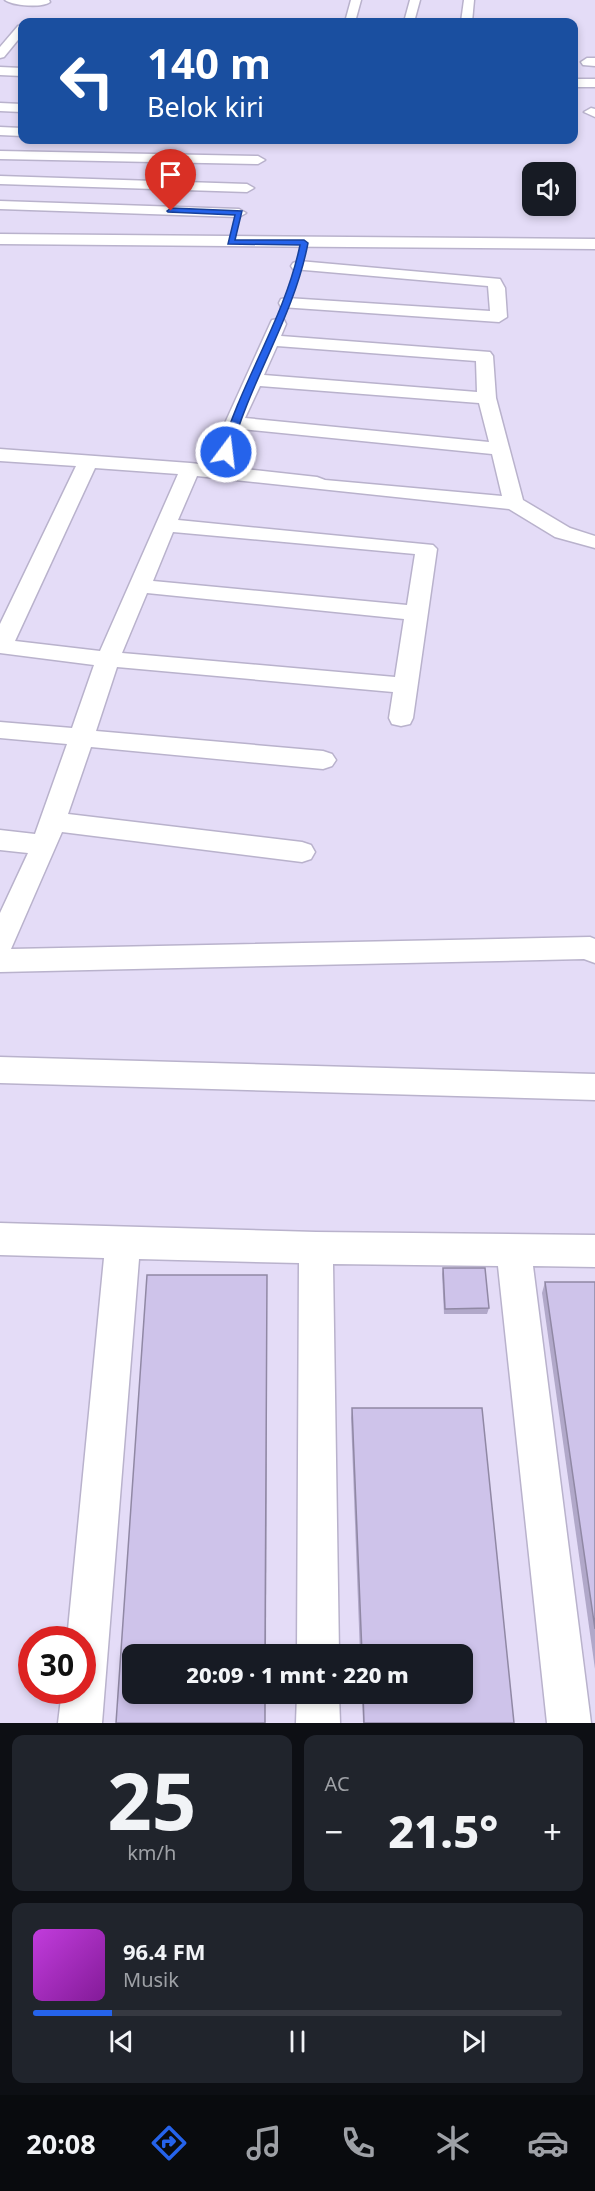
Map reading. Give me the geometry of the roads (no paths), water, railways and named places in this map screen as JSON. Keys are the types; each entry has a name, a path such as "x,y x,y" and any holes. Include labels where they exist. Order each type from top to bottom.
{"street":[{"path":"10,0 46,1"},
{"path":"351,18 356,0"},
{"path":"410,18 414,0"},
{"path":"467,18 469,0"},
{"path":"31,18 46,1"},
{"path":"0,32 18,31"},
{"path":"1,51 18,33"},
{"path":"1,72 18,72"},
{"path":"578,83 595,83"},
{"path":"0,107 18,108"},
{"path":"0,131 18,132"},
{"path":"43,235 82,156 91,144"},
{"path":"0,155 259,154 231,238"},
{"path":"0,180 247,188"},
{"path":"0,205 239,213"},
{"path":"0,229 43,235"},
{"path":"0,239 43,235 231,238 304,243 595,244"},
{"path":"226,452 234,423 287,303 304,243"},
{"path":"287,303 499,317 494,282 299,266"},
{"path":"271,340 484,356 487,398 514,503"},
{"path":"253,380 487,398"},
{"path":"234,423 500,449"},
{"path":"0,455 190,469 514,503 558,531 584,541 595,542"},
{"path":"88,462 0,646 108,659 407,686"},
{"path":"0,944 49,834 108,659 190,469"},
{"path":"166,525 426,549 401,718"},
{"path":"139,586 417,613"},
{"path":"0,730 323,760"},
{"path":"0,840 49,834 302,852"},
{"path":"0,961 590,948 595,952"},
{"path":"0,1070 595,1087"},
{"path":"0,1239 316,1248 595,1251"},
{"path":"80,1723 123,1241"},
{"path":"316,1248 318,1644"},
{"path":"514,1251 569,1723"},
{"path":"318,1704 318,1723"}]}
